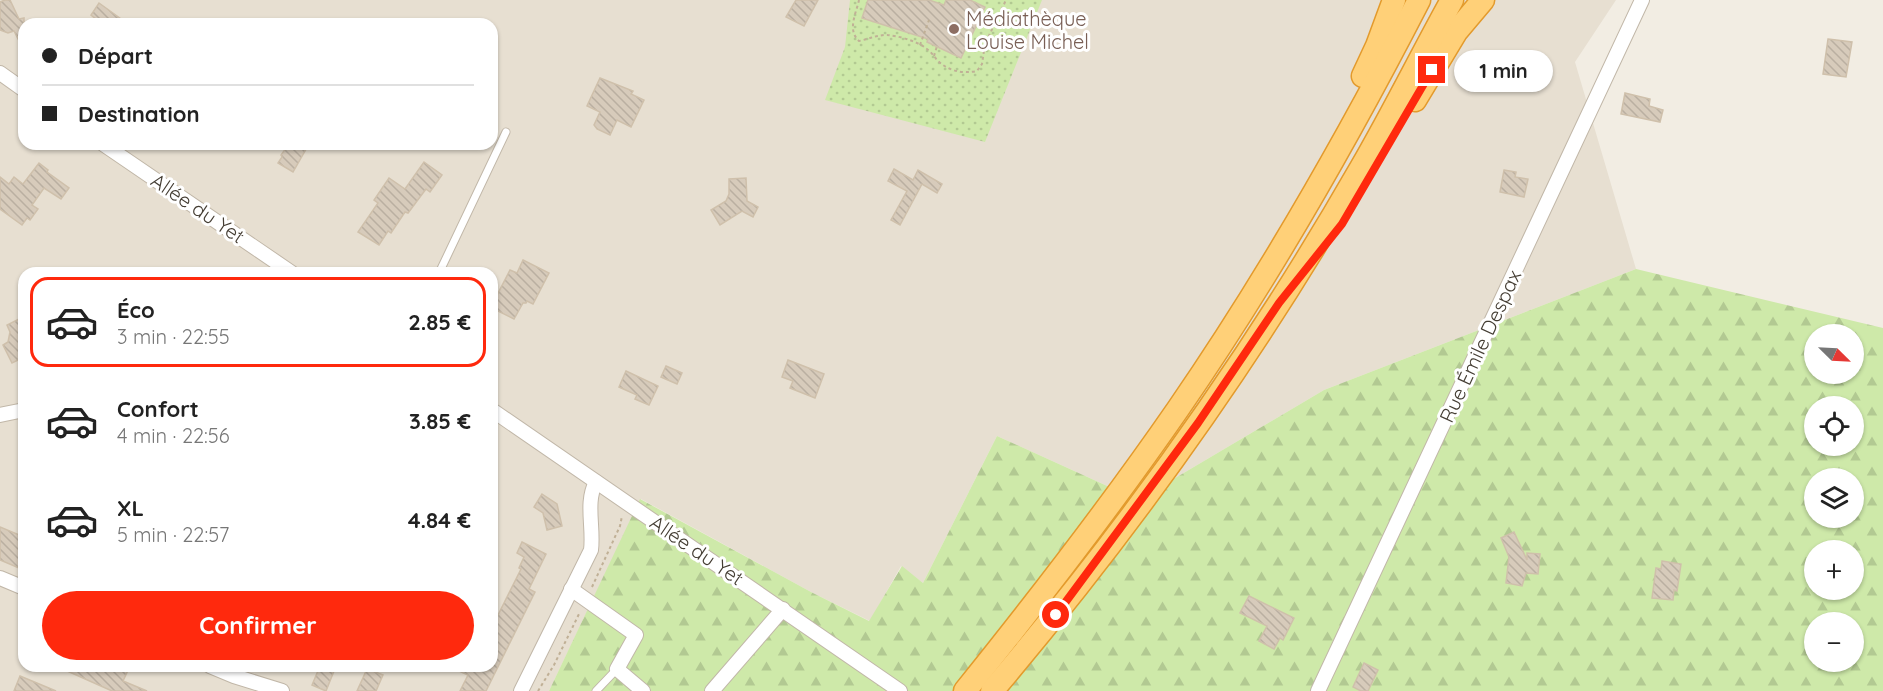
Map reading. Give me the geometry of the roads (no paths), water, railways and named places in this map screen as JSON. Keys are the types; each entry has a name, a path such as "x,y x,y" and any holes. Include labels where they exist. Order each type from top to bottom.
{"highway":[{"path":"1293,227 1377,46 1395,0"},
{"path":"965,691 1051,583 1178,409 1293,227 1342,144 1419,0"},
{"path":"992,691 1068,600 1240,364 1362,168 1452,0"},
{"path":"1279,303 1342,224 1443,51 1483,0"}],"street":[{"name":"Rue Émile Despax","path":"1318,691 1642,0"},
{"path":"0,73 18,86"},
{"name":"Allée du Yet","path":"112,150 283,267"},
{"path":"0,415 18,411"},
{"name":"Allée du Yet","path":"498,414 900,691"},
{"path":"521,691 591,550 593,536 591,490 596,482"},
{"path":"0,578 18,586"},
{"path":"571,590 636,635 617,669 643,691"},
{"path":"712,691 783,609"},
{"path":"224,672 282,691"}],"lane":[{"path":"498,149 506,132"},
{"path":"442,267 497,150"},
{"path":"596,691 617,669"}],"place":[{"name":"Médiathèque Louise Michel","path":"954,29"}]}
